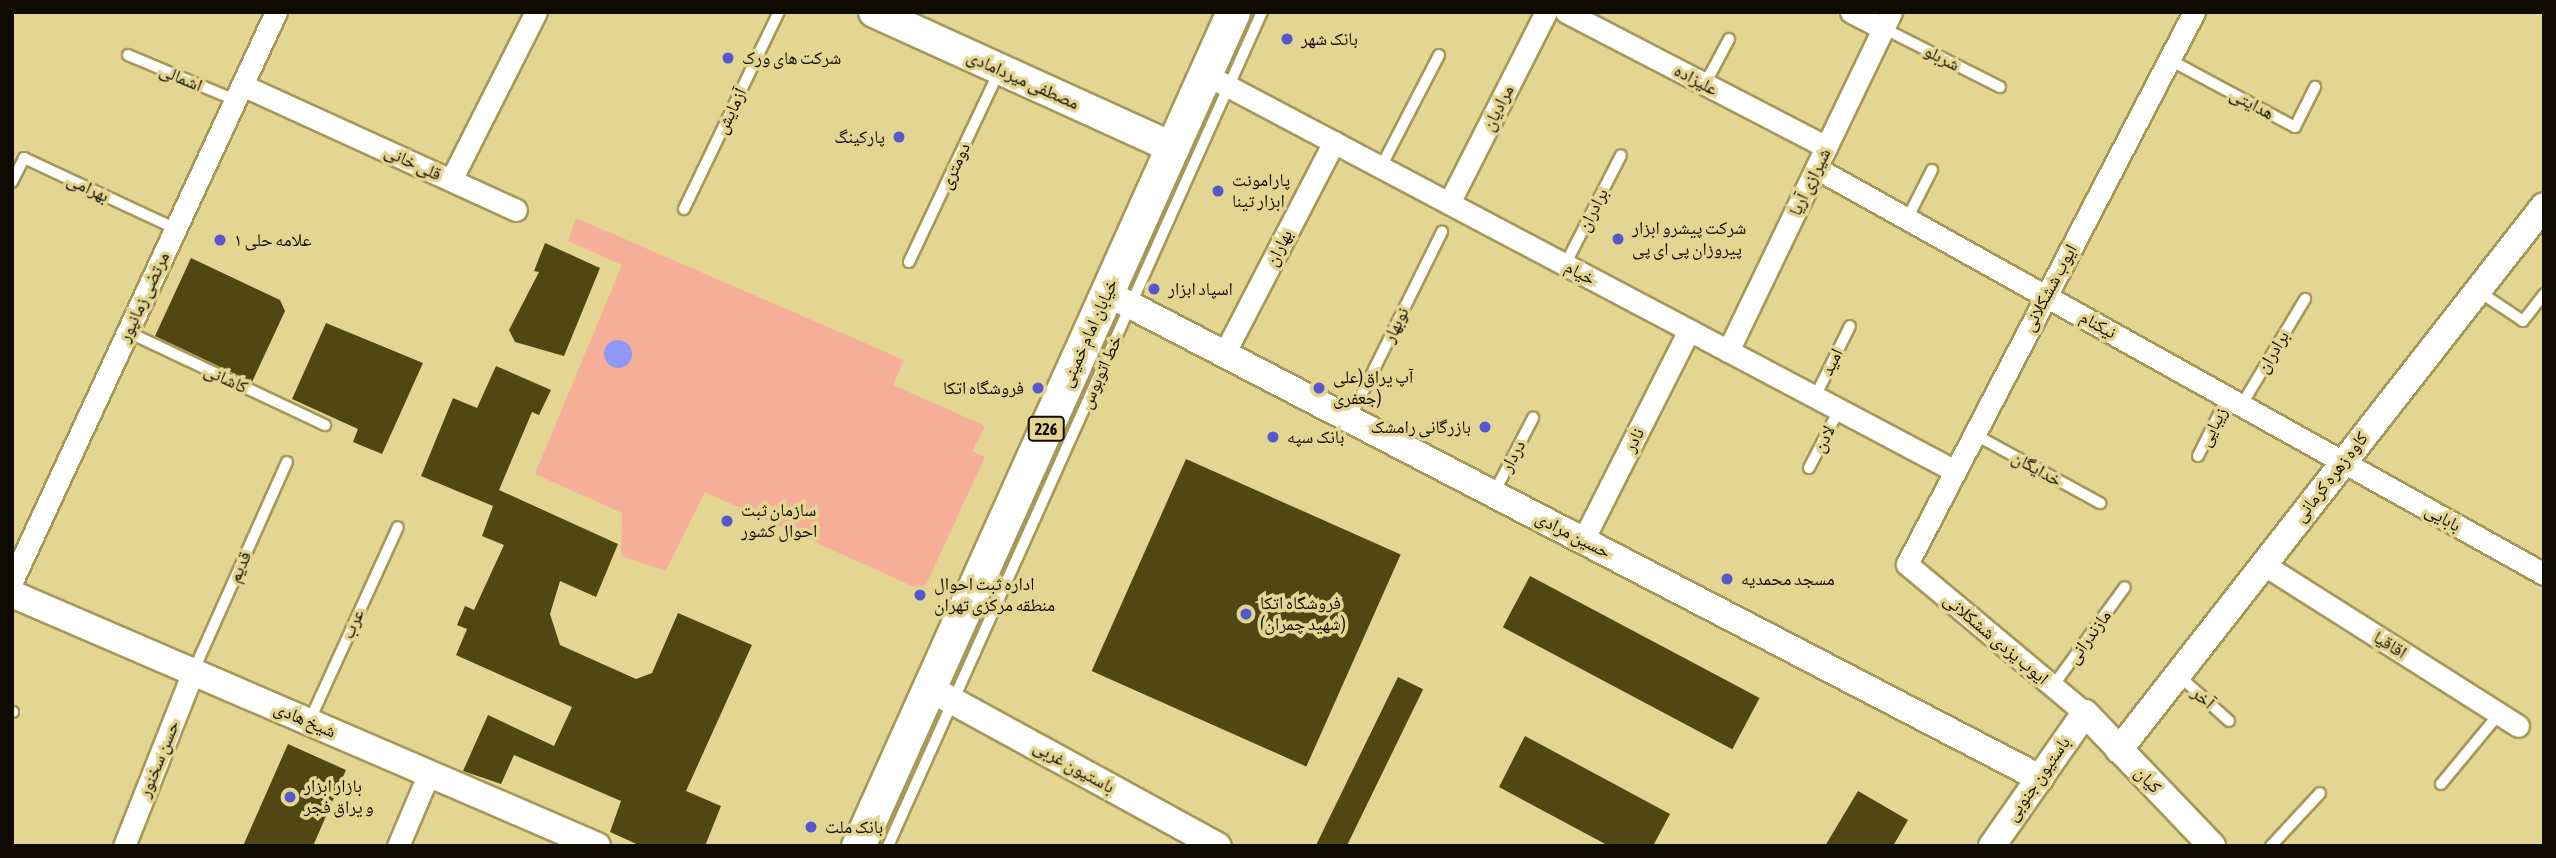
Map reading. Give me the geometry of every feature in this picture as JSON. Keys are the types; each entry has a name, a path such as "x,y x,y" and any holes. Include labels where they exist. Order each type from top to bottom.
{"main road":[{"name":"مصطفی میردامادی","path":"874,12 1172,148"},
{"name":"خیابان امام خمینی","path":"858,846 941,695 1118,299 1172,148 1217,80 1233,12"}],"street":[{"name":"مرتضی زمانپور","path":"12,581 276,12"},
{"name":"قلی خانی","path":"239,93 452,180 536,12"},
{"name":"مرادیان","path":"1449,203 1546,12"},
{"name":"علیزاده","path":"1566,12 1826,148"},
{"path":"1852,12 1887,20"},
{"name":"ایوب ششکلانی","path":"1907,564 2170,60 2191,13"},
{"name":"شیرازی آریا","path":"1728,351 1887,20"},
{"name":"خیام","path":"1217,80 1955,471"},
{"name":"بهاران","path":"1224,354 1334,142"},
{"name":"نیکنام","path":"1816,168 2343,462"},
{"path":"452,180 516,210"},
{"name":"کاوه زهره کرمانی","path":"2119,750 2544,206"},
{"name":"حسین مرادی","path":"1118,299 2040,778"},
{"name":"نادر","path":"1583,540 1684,340"},
{"name":"بابایی","path":"2343,462 2544,575"},
{"name":"ایوب یزدی ششکلانی","path":"1907,564 2085,713"},
{"name":"اقاقیا","path":"2263,564 2518,726"},
{"name":"شیخ هادی","path":"12,594 597,846"},
{"name":"حسن سخنور","path":"124,846 193,671"},
{"name":"باستیون غربی","path":"941,695 1207,843"},
{"name":"باستیون جنوبی","path":"1992,846 2085,713"},
{"name":"کیان","path":"2085,713 2212,846"},
{"path":"398,846 429,773"}],"lane":[{"name":"آزمایش","path":"684,209 779,12"},
{"path":"1118,299 1217,80 1262,12"},
{"name":"شربلو","path":"1887,20 2000,87"},
{"path":"1705,85 1729,39"},
{"name":"اشمالی","path":"128,55 239,93"},
{"path":"1381,167 1439,55"},
{"name":"هدایتی","path":"2170,60 2295,127 2315,87"},
{"name":"دومتری","path":"909,262 1000,69"},
{"name":"برادران","path":"1565,265 1621,155"},
{"name":"بهرامی","path":"12,182 24,158 176,229"},
{"path":"1907,219 1931,170"},
{"name":"نوبهار","path":"1350,419 1443,232"},
{"path":"2477,291 2522,321 2544,294"},
{"name":"برادران","path":"2234,402 2305,299"},
{"name":"امید","path":"1815,397 1850,326"},
{"name":"کاشانی","path":"128,332 325,425"},
{"name":"زیبایی","path":"2198,456 2234,402"},
{"name":"لادن","path":"1809,468 1839,410"},
{"name":"دردار","path":"1493,494 1533,418"},
{"name":"خدایگان","path":"1974,434 2100,503"},
{"name":"قدیم","path":"193,671 287,462"},
{"name":"عرب","path":"309,722 398,527"},
{"name":"مازندرانی","path":"2053,686 2125,587"},
{"name":"آخر","path":"2177,674 2229,721"},
{"path":"888,846 941,695"},
{"path":"2441,784 2499,714"},
{"path":"2272,846 2320,793"}],"shaded area":[{"path":"576,218 904,360 893,385 985,426 972,451 985,457 923,591 705,492 666,571 621,556 622,513 535,474 622,265 568,241"}],"water":[{"path":"618,340 628,344 632,354 628,364 618,368 608,364 604,354 608,344"}],"building":[{"path":"545,243 600,268 564,356 515,342 509,330 539,272 534,271"},
{"path":"191,258 280,300 285,311 252,382 155,336"},
{"path":"326,323 423,363 382,454 353,442 358,429 292,399"},
{"path":"496,366 551,390 539,415 532,412 499,490 618,544 596,597 560,581 550,614 560,645 636,679 652,673 678,613 752,645 686,791 721,806 705,846 641,846 610,832 621,801 514,755 501,784 463,771 488,715 554,746 572,707 456,655 467,629 457,625 465,606 474,610 504,545 482,536 493,506 421,476 453,398 477,408"},
{"name":"فروشگاه اتکا (شهید چمران)","path":"1186,459 1401,555 1306,767 1092,671"},
{"path":"1530,576 1760,698 1732,749 1503,627"},
{"path":"1398,677 1423,689 1347,846 1316,844"},
{"path":"1525,736 1670,814 1653,846 1609,846 1499,787"},
{"name":"بازار ابزار و یراق فجر","path":"288,744 346,770 313,846 243,846"},
{"path":"1858,791 1908,820 1893,846 1825,846"}],"place":[{"name":"بانک شهر","path":"1287,39"},
{"name":"شرکت های ورک","path":"728,58"},
{"name":"پارکینگ","path":"899,137"},
{"name":"پارامونت ابزار تینا","path":"1218,191"},
{"name":"شرکت پیشرو ابزار پیروزان پی ای پی","path":"1618,239"},
{"name":"علامه حلی ۱","path":"220,240"},
{"name":"اسپاد ابزار","path":"1154,289"},
{"name":"فروشگاه اتکا","path":"1038,388"},
{"name":"آپ یراق(علی جعفری)","path":"1319,388"},
{"name":"بازرگانی رامشک","path":"1485,427"},
{"name":"بانک سپه","path":"1273,437"},
{"name":"سازمان ثبت احوال کشور","path":"727,521"},
{"name":"مسجد محمدیه","path":"1727,579"},
{"name":"اداره ثبت احوال منطقه مركزی تهران","path":"920,595"},
{"name":"فروشگاه اتکا (شهید چمران)","path":"1246,614"},
{"name":"بازار ابزار و یراق فجر","path":"290,797"},
{"name":"بانک ملت","path":"811,827"}]}
